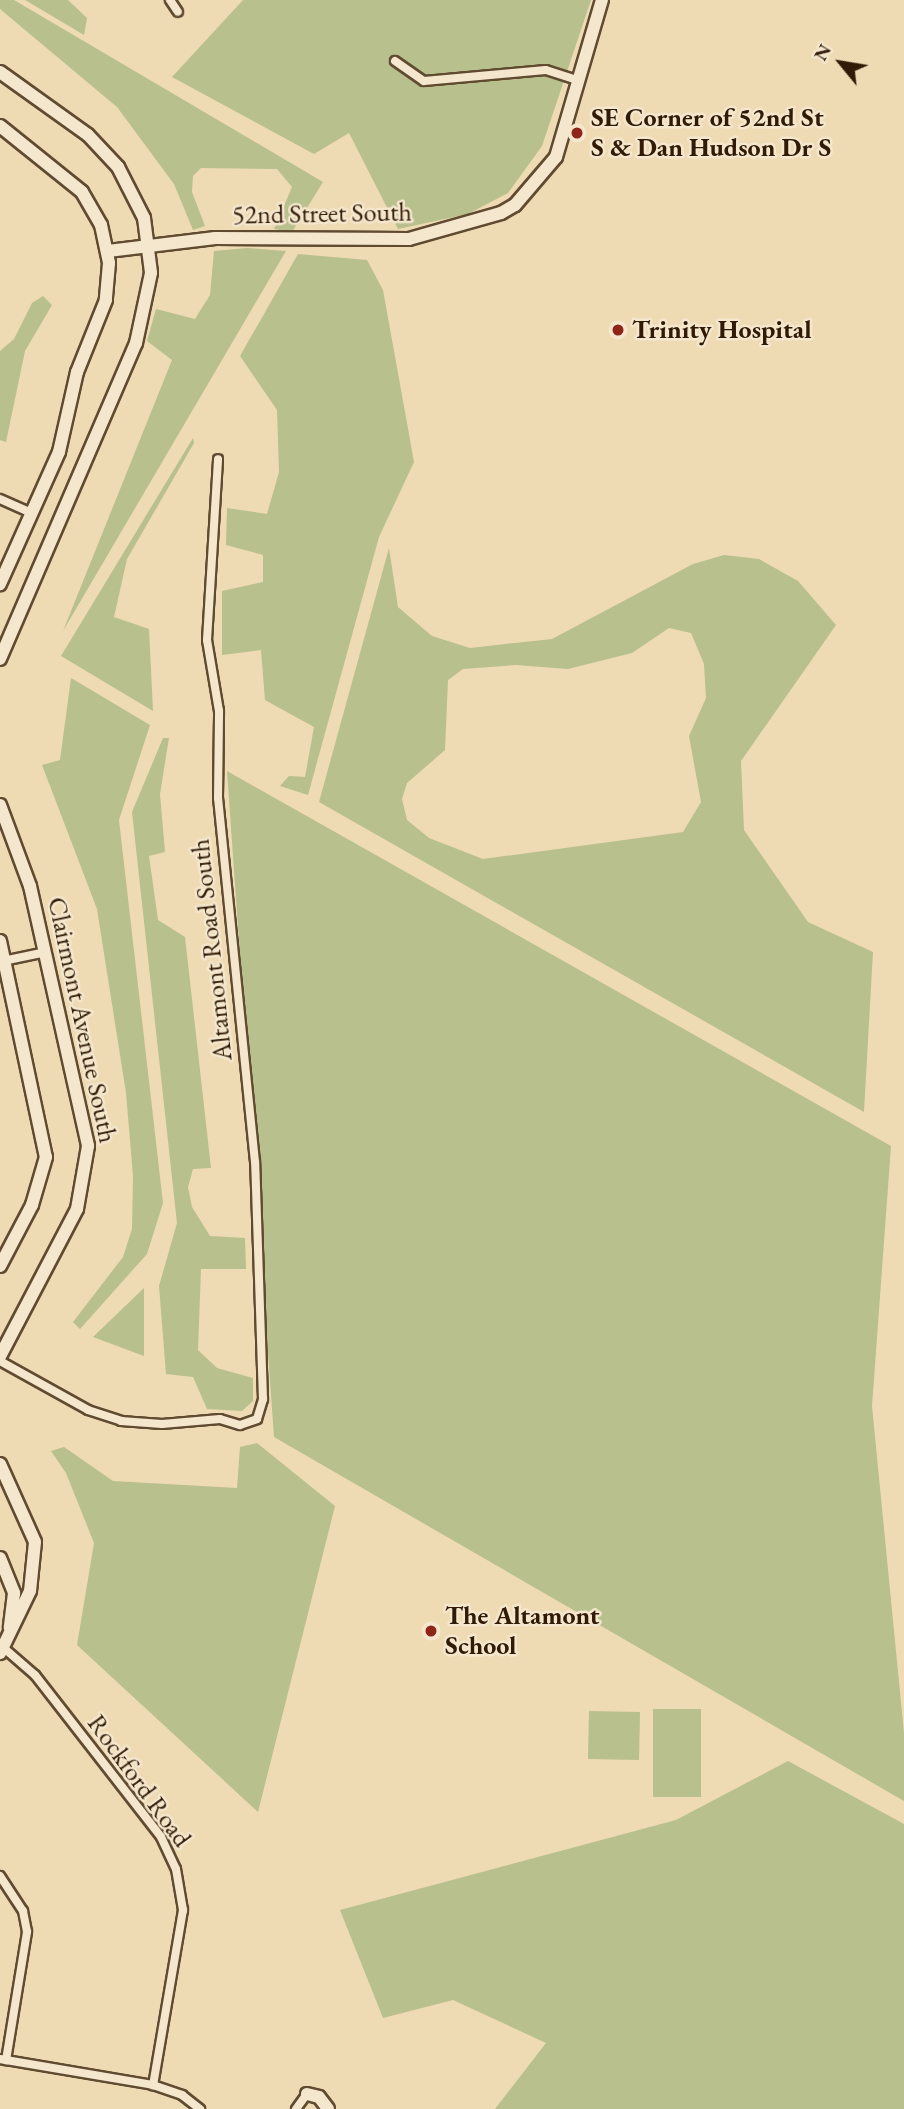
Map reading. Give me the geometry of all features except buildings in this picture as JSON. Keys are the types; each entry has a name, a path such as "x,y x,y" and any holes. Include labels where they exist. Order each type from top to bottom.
{"street":[{"path":"170,0 178,12"},
{"name":"52nd Street South","path":"108,251 215,238 409,239 501,213 515,205 556,157 602,0"},
{"path":"395,61 424,81 546,70 579,81"},
{"path":"0,72 109,155 139,204 150,246 150,286 142,329 0,659"},
{"path":"0,126 73,182 96,213 108,251 106,300 77,372 62,443 0,584"},
{"name":"Altamont Road South","path":"0,1359 88,1410 121,1421 163,1424 220,1419 240,1425 257,1419 263,1399 255,1162 218,798 219,711 207,640 218,459"},
{"path":"0,499 33,514"},
{"name":"Clairmont Avenue South","path":"0,805 30,886 46,952 84,1119 87,1172 72,1221 0,1359"},
{"path":"0,941 2,962 46,1157 32,1205 0,1266"},
{"path":"2,962 46,952"},
{"path":"0,1464 35,1542 30,1591 3,1651"},
{"path":"0,1558 14,1601 3,1651"},
{"name":"Rockford Road","path":"3,1651 35,1675 161,1838 176,1869 183,1910 153,2085"},
{"path":"0,1876 23,1911 27,1932 3,2059 153,2085 182,2095 200,2109"},
{"path":"296,2109 307,2094 319,2097 328,2109"}],"green space":[{"path":"0,0 14,0 323,182 292,232 274,229 292,187 277,169 201,168 193,176 192,192 205,226 193,230 174,184 117,107 0,9"},
{"path":"25,0 68,0 87,18 84,35"},
{"path":"243,0 591,0 542,146 508,193 468,214 398,229 349,133 314,154 172,77"},
{"path":"247,248 286,251 63,631 172,360 147,341 156,309 195,319 210,295 214,251"},
{"path":"298,254 367,260 383,290 414,462 379,537 308,795 280,786 289,776 305,777 314,727 265,700 261,650 222,655 222,591 263,582 263,555 226,545 227,508 267,514 279,472 277,410 240,356"},
{"path":"43,296 52,305 25,351 6,442 0,440 0,351 14,339 32,303"},
{"path":"193,438 194,443 127,559 114,617 149,629 153,711 61,656"},
{"path":"389,548 398,607 432,636 470,648 552,639 693,564 724,555 759,559 798,581 836,625 741,761 744,830 808,922 873,952 864,1112 319,802","holes":["669,628 691,633 704,664 706,698 689,736 701,802 683,832 483,859 429,838 407,820 402,799 407,783 445,750 448,680 463,669 516,665 568,669 632,653"]},
{"path":"71,678 150,725 119,820 163,1203 147,1254 80,1329 73,1322 123,1257 132,1229 133,1176 126,1093 97,909 42,765 60,760"},
{"path":"163,738 169,738 160,794 165,852 149,856 158,920 185,937 211,1168 193,1169 188,1187 192,1207 210,1236 245,1238 246,1269 201,1269 198,1350 217,1368 253,1378 253,1401 242,1411 207,1409 193,1377 166,1374 159,1286 177,1223 132,812"},
{"path":"227,771 891,1146 872,1406 904,1733 904,1801 274,1437"},
{"path":"144,1288 144,1356 93,1337"},
{"path":"257,1443 335,1506 258,1812 77,1645 94,1543 66,1473 51,1451 64,1447 113,1481 237,1488 240,1447"},
{"path":"653,1709 701,1709 701,1797 653,1797"},
{"path":"589,1711 640,1712 639,1760 588,1759"},
{"path":"788,1761 904,1824 904,2109 495,2109 546,2043 453,2000 383,2018 340,1910 676,1820"}],"place":[{"name":"SE Corner of 52nd St S & Dan Hudson Dr S","path":"577,133"},
{"name":"Trinity Hospital","path":"618,330"},
{"name":"The Altamont School","path":"431,1631"}]}
